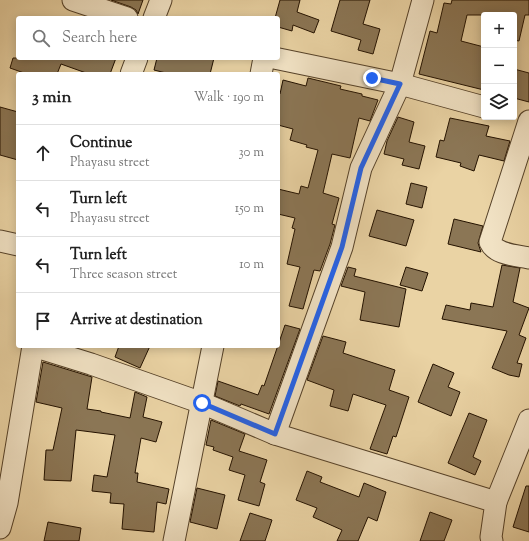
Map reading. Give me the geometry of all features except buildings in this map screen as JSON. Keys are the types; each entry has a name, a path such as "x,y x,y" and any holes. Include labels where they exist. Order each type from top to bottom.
{"street":[{"path":"73,0 121,16"},
{"path":"155,16 161,0"},
{"path":"275,434 342,247 361,168 400,84 423,0"},
{"path":"280,59 400,84 481,106"},
{"path":"132,72 136,60"},
{"path":"261,72 264,60"},
{"path":"517,117 529,120 490,242 492,248 501,252 529,258"},
{"path":"0,241 16,245"},
{"path":"0,528 7,503 33,348"},
{"path":"39,348 91,364 202,403 275,434 496,502"},
{"path":"174,541 212,348"},
{"path":"492,541 491,537 496,502 529,420"}],"route":[{"path":"202,403 275,434 342,247 361,168 400,84 372,78"}]}
